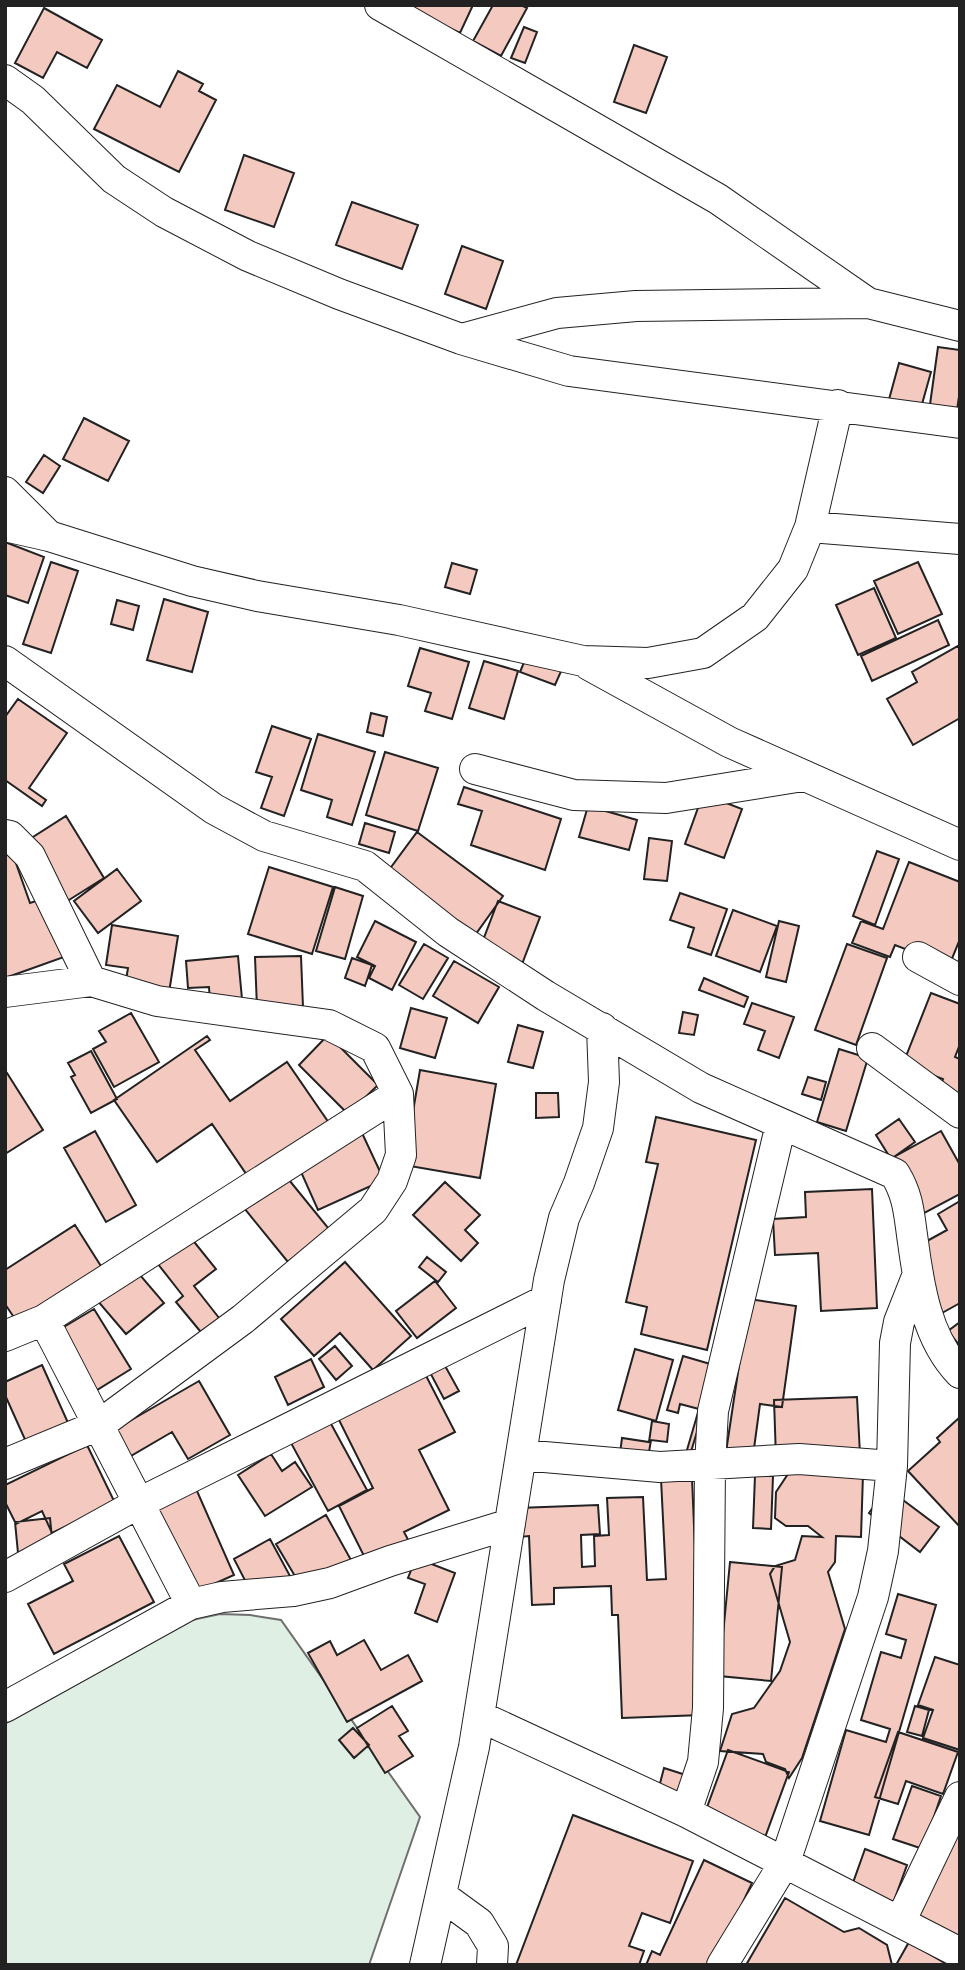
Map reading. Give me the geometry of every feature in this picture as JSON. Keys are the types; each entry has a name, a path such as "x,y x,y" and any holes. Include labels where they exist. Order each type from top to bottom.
{"street":[{"path":"380,5 718,199 868,303"},
{"path":"5,80 33,100 114,179 164,212 248,256 461,340 569,370 838,405 960,424"},
{"path":"461,340 557,313 636,306 868,303 960,326"},
{"path":"5,526 49,536 192,581 257,596 399,620 583,661 648,663 703,653 755,617 793,569 810,527 838,405"},
{"path":"5,492 49,536"},
{"path":"810,527 960,539"},
{"path":"5,661 214,809 264,835 365,866 448,932 546,996 701,1088 895,1174 906,1191 918,1274 932,1330 960,1373"},
{"path":"583,661 729,742 960,845"},
{"path":"475,769 574,795 666,798 803,776"},
{"path":"5,835 10,836 30,856 90,981"},
{"path":"918,957 960,980"},
{"path":"5,992 90,981 157,1001 329,1025 375,1048 398,1094 401,1155 392,1181 373,1210 243,1319 99,1425 5,1464"},
{"path":"425,1965 479,1716 547,1300 564,1218 598,1128 604,1082 602,1028"},
{"path":"872,1048 960,1113"},
{"path":"5,1336 44,1320 398,1094"},
{"path":"686,1812 703,1762 708,1709 713,1411 781,1124"},
{"path":"722,1965 785,1862 873,1597 883,1551 892,1465 895,1343 899,1322 918,1274"},
{"path":"5,1577 139,1503 547,1300"},
{"path":"44,1320 191,1604"},
{"path":"521,1455 660,1467 799,1459 892,1465"},
{"path":"5,1706 191,1604 222,1597 293,1591 330,1583 390,1561 510,1524"},
{"path":"479,1716 686,1812 960,1952"},
{"path":"900,1922 960,1797"},
{"path":"442,1896 479,1923 493,1946 492,1965"}],"green space":[{"path":"220,1614 281,1620 420,1817 369,1965 5,1965 5,1724 173,1624"}],"building":[{"path":"377,5 473,5 460,33 417,13"},
{"path":"493,5 521,5 527,8 501,56 473,41"},
{"path":"44,8 102,40 87,68 57,52 43,78 15,63"},
{"path":"524,27 537,32 525,63 511,58"},
{"path":"634,45 667,57 646,113 614,102"},
{"path":"178,71 203,84 199,91 216,100 179,172 94,129 117,85 160,107"},
{"path":"244,155 294,173 274,227 225,210"},
{"path":"352,202 418,225 402,269 336,245"},
{"path":"462,246 503,261 486,309 445,294"},
{"path":"938,347 960,350 960,390 954,430 927,426"},
{"path":"899,363 931,372 917,422 885,414"},
{"path":"84,418 129,441 108,481 63,459"},
{"path":"44,455 60,466 43,493 26,482"},
{"path":"5,542 44,557 28,603 5,595"},
{"path":"51,562 78,571 51,653 23,644"},
{"path":"918,562 942,614 898,634 874,581"},
{"path":"452,563 477,570 470,594 445,587"},
{"path":"874,588 896,638 858,655 836,605"},
{"path":"164,599 208,612 192,672 147,660"},
{"path":"117,600 139,606 133,630 111,624"},
{"path":"938,620 949,645 872,681 861,656"},
{"path":"958,646 960,718 913,745 887,699 917,682 912,672"},
{"path":"420,648 469,662 452,719 425,711 431,693 408,686"},
{"path":"527,655 562,669 555,685 520,672"},
{"path":"484,661 518,671 504,719 469,708"},
{"path":"18,699 67,733 29,788 46,800 42,806 5,780 5,717"},
{"path":"371,713 387,717 383,736 367,732"},
{"path":"272,726 311,739 284,816 261,808 272,777 256,772"},
{"path":"318,734 375,752 352,825 327,817 332,800 301,790"},
{"path":"385,752 438,768 418,831 366,815"},
{"path":"464,787 561,819 545,870 471,845 482,811 458,804"},
{"path":"703,794 742,809 724,858 685,844"},
{"path":"588,806 637,820 629,850 579,837"},
{"path":"66,816 104,878 61,905 22,844"},
{"path":"365,823 395,832 389,853 359,844"},
{"path":"417,832 503,896 473,938 386,874"},
{"path":"649,838 672,841 667,881 644,879"},
{"path":"877,851 899,859 875,925 853,916"},
{"path":"12,852 30,903 42,899 64,957 5,978 5,854"},
{"path":"909,862 960,882 960,939 949,966 895,945 890,957 852,943 861,921 883,929"},
{"path":"269,867 333,887 312,954 248,934"},
{"path":"117,869 141,901 98,933 74,901"},
{"path":"335,887 363,896 345,959 316,951"},
{"path":"680,893 727,909 711,955 688,947 694,928 670,920"},
{"path":"498,901 540,917 519,972 477,956"},
{"path":"733,910 777,926 760,972 716,956"},
{"path":"375,921 416,942 392,990 369,978 375,966 357,957"},
{"path":"779,921 799,926 786,982 766,977"},
{"path":"112,925 178,936 167,1005 123,998 128,968 106,965"},
{"path":"424,944 448,958 423,999 399,985"},
{"path":"847,944 887,958 856,1045 815,1030"},
{"path":"238,956 242,999 210,1002 209,987 188,988 186,961"},
{"path":"301,956 303,1007 257,1008 255,957"},
{"path":"352,958 372,965 365,986 345,978"},
{"path":"454,961 499,987 478,1023 433,996"},
{"path":"704,978 748,997 744,1007 699,990"},
{"path":"931,993 960,1004 960,1044 955,1057 960,1059 960,1094 940,1087 943,1079 903,1064"},
{"path":"752,1003 794,1017 779,1058 758,1050 765,1031 744,1024"},
{"path":"411,1008 447,1018 435,1058 400,1048"},
{"path":"683,1012 698,1015 694,1035 679,1033"},
{"path":"131,1013 159,1062 114,1087 93,1049 106,1042 99,1031"},
{"path":"518,1025 543,1032 533,1068 508,1062"},
{"path":"328,1035 378,1085 348,1114 299,1065"},
{"path":"207,1036 210,1040 195,1050 230,1101 287,1062 329,1123 249,1178 212,1124 157,1162 114,1100"},
{"path":"839,1049 868,1058 846,1131 817,1122"},
{"path":"91,1051 117,1099 91,1113 71,1077 75,1075 68,1063"},
{"path":"420,1070 496,1084 480,1178 404,1165"},
{"path":"7,1073 43,1130 5,1154 5,1074"},
{"path":"808,1077 826,1082 821,1100 802,1094"},
{"path":"536,1093 558,1093 559,1117 536,1118"},
{"path":"656,1117 756,1140 707,1350 641,1334 647,1307 626,1302 658,1164 646,1162"},
{"path":"899,1119 915,1142 891,1159 876,1135"},
{"path":"95,1131 136,1205 106,1222 64,1148"},
{"path":"941,1131 960,1165 960,1194 915,1218 885,1162"},
{"path":"362,1133 384,1180 318,1210 297,1163"},
{"path":"285,1175 329,1229 288,1262 244,1208"},
{"path":"445,1182 480,1215 465,1230 478,1243 461,1261 413,1215"},
{"path":"872,1189 877,1308 821,1311 818,1253 775,1255 773,1219 806,1217 805,1192"},
{"path":"960,1201 960,1303 942,1313 907,1252 947,1230 938,1214"},
{"path":"75,1225 104,1271 19,1325 5,1304 5,1270"},
{"path":"187,1233 216,1269 194,1286 223,1323 205,1337 176,1302 183,1296 154,1259"},
{"path":"427,1257 446,1272 438,1282 419,1267"},
{"path":"345,1262 411,1336 373,1370 340,1333 314,1356 281,1319"},
{"path":"134,1268 164,1303 126,1334 96,1299"},
{"path":"435,1281 456,1308 417,1338 396,1311"},
{"path":"749,1299 796,1306 782,1407 760,1404 753,1456 726,1452"},
{"path":"94,1309 131,1369 84,1398 47,1337"},
{"path":"960,1322 960,1346 948,1331"},
{"path":"335,1346 352,1366 336,1380 319,1359"},
{"path":"635,1349 673,1360 656,1421 618,1410"},
{"path":"439,1355 459,1391 444,1399 425,1363"},
{"path":"683,1356 717,1366 686,1468 682,1467 699,1409 680,1404 678,1413 667,1410"},
{"path":"311,1359 324,1387 288,1405 275,1377"},
{"path":"42,1365 69,1425 27,1444 5,1395 5,1382"},
{"path":"421,1366 455,1432 419,1450 449,1510 404,1532 413,1549 371,1570 339,1506 373,1488 334,1410"},
{"path":"199,1381 230,1435 188,1459 172,1432 117,1464 102,1437"},
{"path":"857,1397 860,1454 776,1458 774,1400"},
{"path":"960,1417 960,1527 908,1471 940,1442 937,1438"},
{"path":"652,1421 669,1424 667,1442 651,1440 647,1464 619,1461 622,1438 649,1442"},
{"path":"330,1422 367,1490 328,1511 291,1443"},
{"path":"87,1445 115,1503 52,1533 42,1511 16,1524 5,1502 5,1485"},
{"path":"271,1454 282,1471 295,1462 312,1487 265,1516 238,1475"},
{"path":"788,1474 863,1474 861,1537 836,1536 835,1562 828,1572 845,1629 802,1758 789,1778 785,1769 766,1762 763,1754 720,1751 732,1714 754,1708 780,1671 790,1642 770,1574 775,1566 795,1560 802,1536 822,1537 808,1526 786,1526 775,1518 776,1492"},
{"path":"755,1475 773,1476 771,1529 753,1528"},
{"path":"692,1478 702,1715 622,1718 618,1615 612,1615 611,1586 554,1588 554,1604 532,1605 529,1536 519,1537 518,1508 598,1505 600,1534 581,1535 582,1567 595,1566 594,1536 609,1535 607,1498 643,1497 647,1580 666,1579 661,1479"},
{"path":"193,1482 234,1575 187,1596 146,1503"},
{"path":"887,1488 939,1527 920,1552 869,1513"},
{"path":"326,1515 351,1560 302,1588 276,1544"},
{"path":"50,1518 53,1549 18,1553 15,1522"},
{"path":"119,1536 154,1602 54,1654 28,1604 73,1581 64,1564"},
{"path":"270,1539 290,1576 253,1596 234,1559"},
{"path":"416,1558 455,1573 437,1622 415,1613 425,1584 408,1578"},
{"path":"730,1562 782,1567 771,1681 719,1676"},
{"path":"898,1594 936,1605 869,1835 820,1821 846,1730 886,1742 890,1729 861,1720 881,1652 901,1658 906,1640 886,1634"},
{"path":"364,1640 381,1670 408,1655 422,1681 347,1722 308,1653 330,1641 337,1655"},
{"path":"935,1657 960,1665 960,1750 923,1738 933,1710 918,1705"},
{"path":"392,1706 408,1731 399,1736 413,1756 385,1773 357,1728"},
{"path":"915,1706 929,1710 922,1736 907,1732"},
{"path":"353,1728 369,1745 354,1758 339,1740"},
{"path":"898,1732 958,1752 943,1794 906,1781 898,1804 875,1797"},
{"path":"728,1750 789,1772 760,1851 699,1829"},
{"path":"664,1768 692,1777 685,1799 658,1791"},
{"path":"912,1786 941,1796 923,1849 893,1839"},
{"path":"573,1815 693,1861 670,1923 642,1913 629,1946 644,1951 639,1965 516,1965"},
{"path":"960,1819 960,1942 913,1918"},
{"path":"865,1849 907,1865 891,1909 849,1894"},
{"path":"704,1860 752,1883 713,1965 646,1965 652,1951 660,1955"},
{"path":"785,1898 844,1932 859,1928 887,1945 892,1965 746,1965"},
{"path":"909,1942 948,1965 896,1965"}]}
